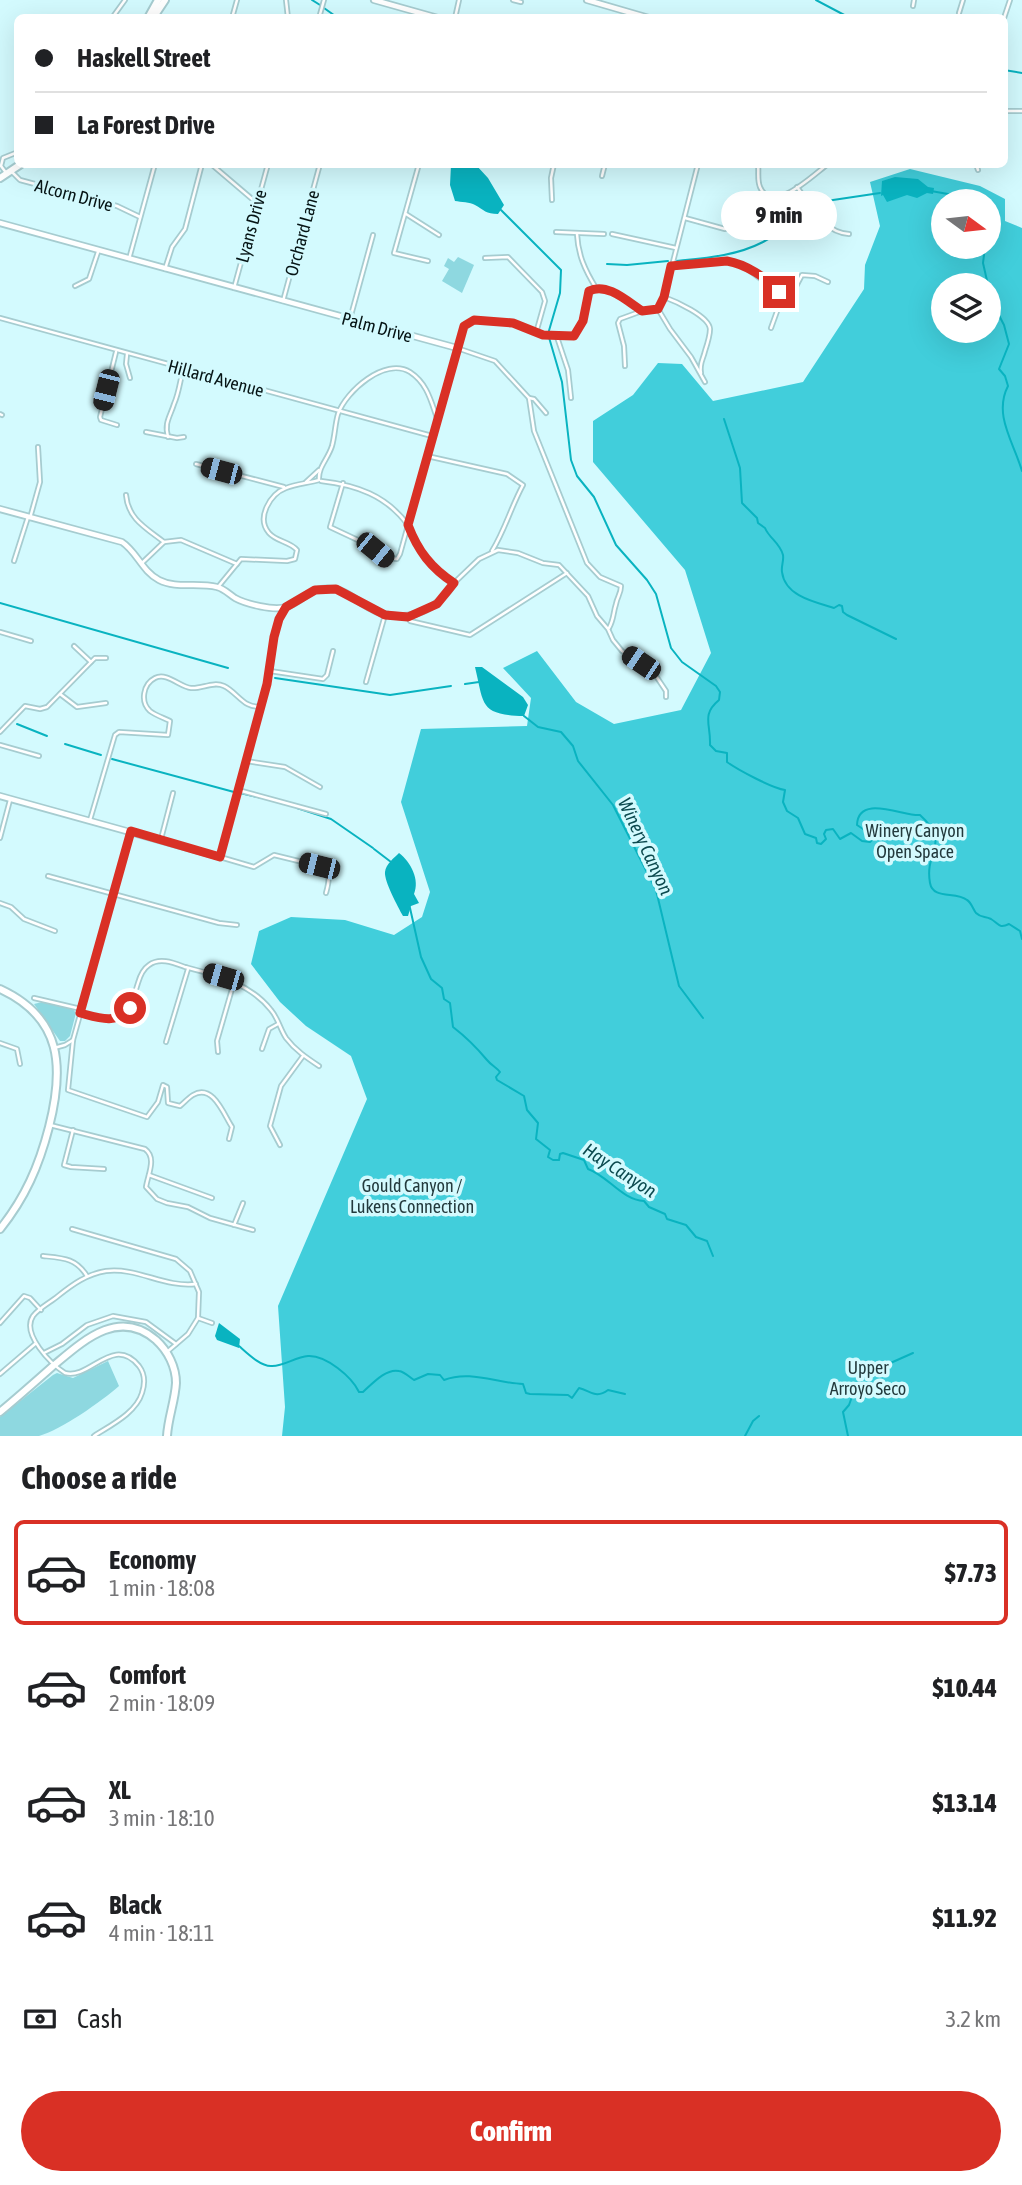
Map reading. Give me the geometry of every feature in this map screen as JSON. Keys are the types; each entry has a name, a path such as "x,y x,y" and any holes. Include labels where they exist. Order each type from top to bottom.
{"main road":[{"path":"153,14 165,0"},
{"path":"0,989 25,1004 49,1035 54,1048 58,1083 50,1125 34,1174 26,1194 0,1229"},
{"path":"0,1410 88,1338 115,1327 143,1331 167,1352 176,1382 167,1436"}],"street":[{"path":"374,0 424,14"},
{"path":"513,0 521,2"},
{"path":"587,0 635,14"},
{"path":"913,6 914,0"},
{"path":"959,13 963,0"},
{"path":"6,174 1,166 3,158 14,154"},
{"path":"129,259 154,168"},
{"path":"165,269 172,247 185,229 201,168"},
{"path":"216,168 258,204"},
{"name":"Lyans Drive","path":"234,288 267,168"},
{"name":"Orchard Lane","path":"283,301 319,168"},
{"path":"418,168 394,253 428,261"},
{"path":"552,200 553,168"},
{"path":"602,176 604,168"},
{"path":"658,309 664,297 697,168"},
{"path":"758,168 758,183 766,195 775,199 784,197 823,168"},
{"name":"Alcorn Drive","path":"6,174 117,206 140,217"},
{"path":"797,187 825,224 835,231 849,234"},
{"path":"406,214 439,234"},
{"path":"684,218 725,229"},
{"name":"Palm Drive","path":"0,223 457,348 495,361 546,413"},
{"path":"556,232 604,234"},
{"path":"577,234 584,269 596,288"},
{"path":"612,234 676,248"},
{"path":"350,319 373,235"},
{"path":"75,286 89,279 99,250"},
{"path":"485,258 508,257 542,292 545,301 536,333"},
{"path":"671,266 727,261 749,270 776,288 780,298 771,328"},
{"path":"780,298 785,299 792,294 802,275 815,276 828,282"},
{"path":"343,483 330,527 390,559 397,559 464,326 474,320 516,323 543,335 574,336 580,330 589,291 596,288 605,288 642,311"},
{"path":"664,297 681,304 708,323 710,329 700,366 701,373"},
{"path":"625,366 624,346 618,323 620,319 642,311 658,309"},
{"path":"658,309 705,382"},
{"name":"Hillard Avenue","path":"0,318 433,436"},
{"path":"555,337 568,370 571,398"},
{"path":"116,351 100,417 101,420 117,425"},
{"path":"127,354 126,364 130,377"},
{"path":"303,485 319,470 331,448 339,412 356,386 393,367 410,372 426,389 437,420"},
{"path":"169,437 167,420 184,369"},
{"path":"529,398 534,431 587,563 600,577 621,586 614,621 608,629"},
{"path":"146,432 184,437"},
{"path":"14,561 40,482 38,447"},
{"path":"220,857 270,671 274,637 286,607 315,590 336,589 385,615 408,617 437,604 468,568 492,551 501,537 509,511 523,485 508,474 427,456"},
{"path":"196,464 286,488 319,480 343,483 376,495 388,503 408,525 419,551 427,561 454,583"},
{"path":"319,470 319,480"},
{"path":"218,587 244,559 295,559 296,548 272,536 263,519 270,502 286,488"},
{"path":"126,495 127,507 133,517 164,542"},
{"path":"0,509 122,542 130,547 154,577 163,582 218,587 237,599 254,605 286,607"},
{"path":"141,564 164,542 181,540 237,564"},
{"path":"492,551 505,551 555,564 567,573 588,596 613,640 622,651 654,673 666,691 666,696"},
{"path":"408,617 419,625 470,635 567,573"},
{"path":"366,682 385,615"},
{"path":"0,632 31,641"},
{"path":"74,646 90,662"},
{"path":"270,671 323,679 327,675 333,651"},
{"path":"0,732 25,706 45,708 90,662 95,658 106,658"},
{"path":"90,820 115,735 120,732 168,735 170,720 150,711 145,704 144,693 154,678 163,677 192,688 208,684 223,685 249,706 261,706"},
{"path":"60,694 77,707 106,703"},
{"path":"0,745 39,756"},
{"path":"246,761 285,767 320,788"},
{"path":"238,790 326,814"},
{"path":"160,839 173,793"},
{"path":"0,796 254,867 271,856 283,856 319,866 328,872 326,893"},
{"path":"0,838 11,799"},
{"path":"131,831 73,1040 68,1090 147,1117 158,1102 163,1085 167,1087 168,1103 180,1106 191,1096 201,1093 211,1096 219,1102 222,1114 232,1128 229,1139"},
{"path":"48,876 219,923 237,925"},
{"path":"0,903 11,907 24,919 55,932"},
{"path":"34,998 108,1020 119,1018 130,1008 141,975 147,966 162,961 234,982 268,1006 287,1039 303,1056 319,1066"},
{"path":"166,1042 189,968"},
{"path":"218,1052 217,1041 234,982"},
{"path":"262,1049 269,1029 279,1024"},
{"path":"54,1048 73,1040"},
{"path":"0,1043 17,1049 20,1064"},
{"path":"280,1145 270,1126 277,1097 281,1086 303,1056"},
{"path":"50,1125 145,1149 152,1160 147,1190 157,1199 253,1230"},
{"path":"73,1130 64,1165 104,1169"},
{"path":"149,1175 212,1198"},
{"path":"234,1225 243,1203"},
{"path":"72,1229 180,1262 191,1271 200,1305 198,1318 195,1326 167,1352"},
{"path":"43,1256 73,1260 87,1276"},
{"path":"94,1436 139,1400 144,1382 140,1368 127,1357 116,1355 76,1375 65,1373 36,1343 31,1334 33,1317 75,1282 87,1276 118,1271 178,1285 196,1284"},
{"path":"0,1323 24,1296 30,1298 41,1310"},
{"path":"44,1353 62,1345 87,1325 113,1316 129,1317 155,1326 177,1345"},
{"path":"198,1318 212,1322"},
{"path":"1,1371 36,1343"}],"shaded area":[{"path":"451,168 479,168 504,205 498,214 471,203 455,201 450,185"},
{"path":"895,177 918,179 934,188 931,189 931,194 917,198 907,195 887,202 883,195 881,196 882,181"},
{"path":"458,257 474,265 462,293 442,281 449,269 444,266 448,258 454,262"},
{"path":"475,667 482,667 523,697 528,705 524,716 499,713 486,705"},
{"path":"399,853 413,872 416,883 414,894 419,903 411,906 408,916 403,916 385,876 387,866"},
{"path":"46,1001 72,1008 76,1013 70,1036 65,1041 60,1041 34,1004"},
{"path":"219,1323 240,1339 239,1348 217,1340 215,1336"},
{"path":"108,1361 119,1386 92,1407 58,1428 39,1436 0,1436 0,1417 53,1375 57,1373 73,1378"}],"green space":[{"path":"910,169 986,189 931,189 931,259 1001,259 1001,197 1005,199 1005,221 1022,228 1022,1436 282,1436 285,1407 278,1306 367,1099 351,1056 306,1026 280,1002 251,964 259,931 291,917 345,920 394,935 422,917 430,892 401,802 421,729 527,726 531,698 503,668 537,651 576,702 614,724 681,710 711,653 685,570 593,462 593,421 633,395 658,363 682,364 713,401 803,382 864,289 865,265 880,226 870,182"}],"waterway":[{"path":"312,0 320,5"},
{"path":"816,0 842,14"},
{"path":"324,8 332,14"},
{"path":"1008,71 1022,73"},
{"path":"816,206 833,200 880,193"},
{"path":"501,210 561,270 560,293 548,334 562,382 571,460 577,476 594,497 616,545 656,594 671,648 682,662 716,686 720,692 719,700 710,710 708,720 710,745 716,751 727,753 727,762 747,774 785,790 783,802 787,811 798,818 805,834 816,838 817,843 821,844 826,839 826,830 833,829 840,839 851,833 862,841 870,842 872,835 857,825 859,815 865,810 873,808 920,815 934,833 936,841 929,872 932,888 936,892 962,897 980,916 1001,926 1009,924 1020,931 1022,939"},
{"path":"676,261 721,256 753,247 775,235 809,210"},
{"path":"984,259 985,273"},
{"path":"607,264 668,261"},
{"path":"1001,319 1009,344 999,369 1008,386 1004,397 1004,418 1022,471"},
{"path":"724,419 740,468 742,503 782,551 782,572 789,587 810,600 834,608 842,606 847,615 896,639"},
{"path":"0,603 228,668"},
{"path":"275,678 390,695 451,686"},
{"path":"465,684 479,682"},
{"name":"Winery Canyon","path":"524,716 538,727 561,732 573,746 578,761 613,805 656,890 679,986 703,1018"},
{"path":"17,724 47,736"},
{"path":"65,744 101,755"},
{"path":"112,759 234,792"},
{"path":"240,793 262,798"},
{"path":"297,808 331,819 373,848"},
{"path":"374,849 391,862"},
{"name":"Hay Canyon","path":"410,908 421,957 431,979 442,988 444,999 450,1003 453,1027 500,1072 497,1080 524,1096 527,1110 538,1123 536,1139 550,1150 548,1157 559,1160 560,1154 563,1153 584,1160 588,1169 629,1197 644,1201 649,1207 665,1214 667,1219 686,1225 696,1237 707,1241 713,1256"},
{"path":"239,1346 254,1359 267,1365 276,1366 308,1356 323,1359 345,1374 359,1392 363,1392 384,1374 399,1371 414,1380 428,1374 440,1375 444,1380 464,1376 523,1384 526,1393 530,1394 568,1395 572,1398 579,1388 597,1394 608,1390 625,1394"},
{"path":"848,1436 843,1412 849,1405 859,1377 913,1353"},
{"path":"745,1436 759,1416"}],"route":[{"path":"130,1008 123,1016 113,1020 80,1013 131,831 220,857 267,684 274,637 286,607 315,590 336,589 385,615 408,617 437,604 454,583 441,574 419,551 408,525 464,326 474,320 513,323 543,335 574,336 580,330 589,291 605,288 642,311 658,309 664,297 671,266 734,262 779,292"}],"park label":[{"name":"Winery Canyon Open Space","path":"915,840"},
{"name":"Gould Canyon / Lukens Connection","path":"412,1195"},
{"name":"Upper Arroyo Seco","path":"868,1377"}]}
